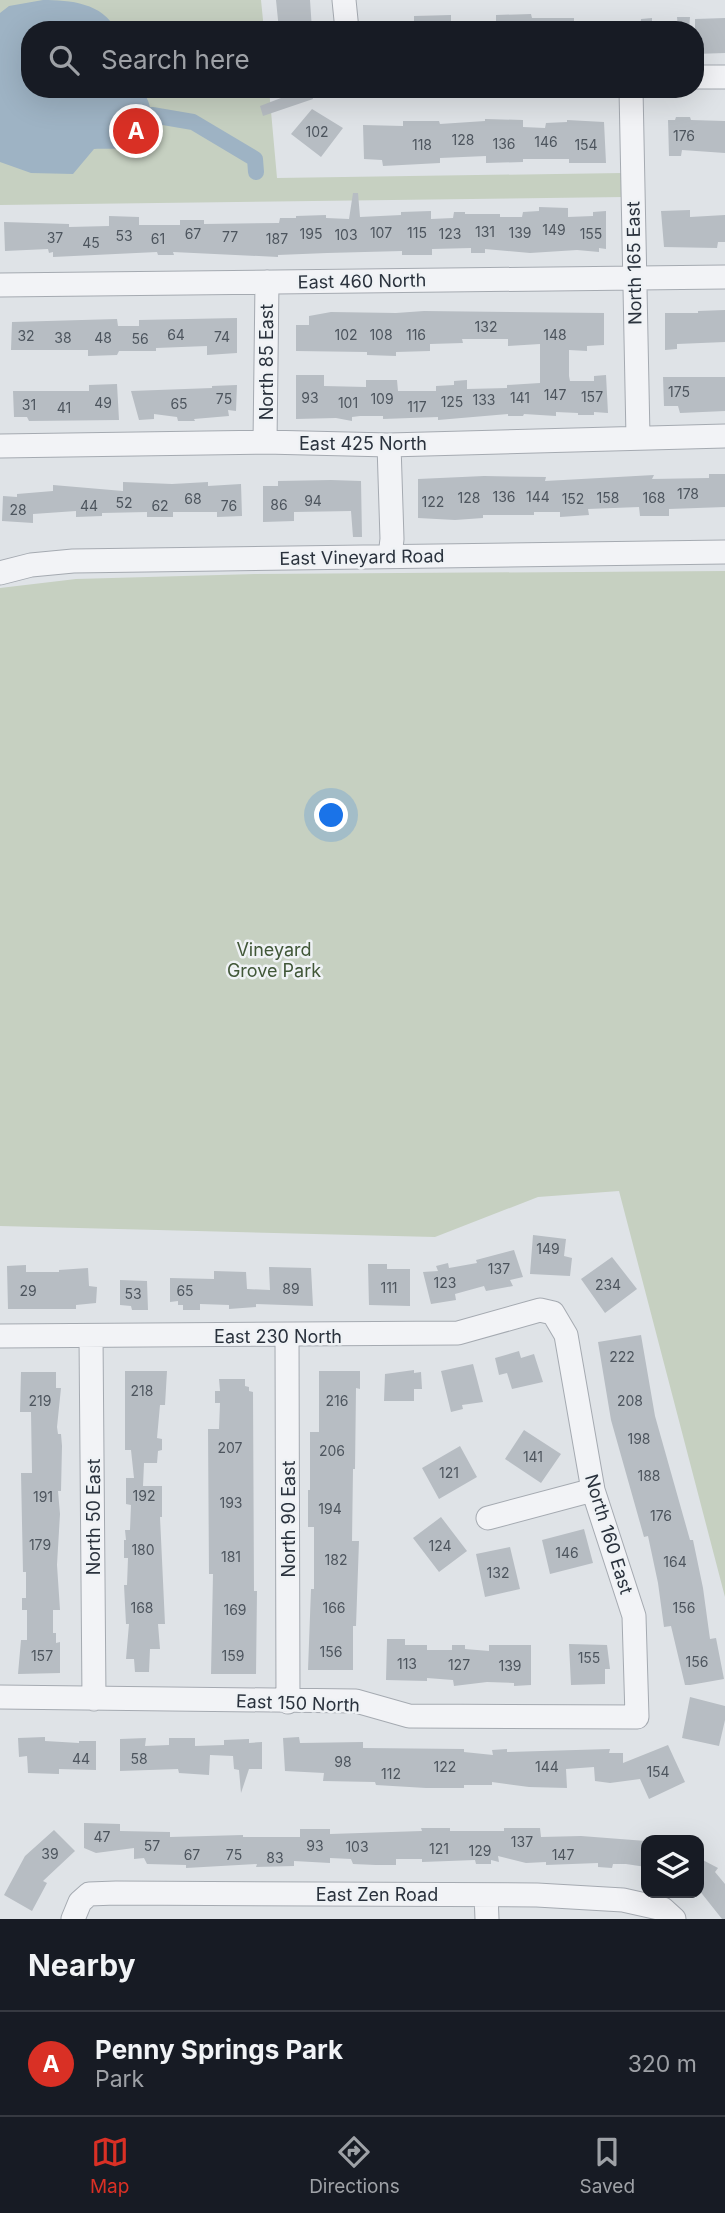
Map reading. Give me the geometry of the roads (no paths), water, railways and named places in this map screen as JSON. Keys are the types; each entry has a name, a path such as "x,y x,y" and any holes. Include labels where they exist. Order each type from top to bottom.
{"street":[{"path":"344,0 346,21"},
{"path":"704,77 725,77"},
{"name":"North 165 East","path":"631,98 638,437"},
{"name":"East 460 North","path":"0,285 725,277"},
{"name":"North 85 East","path":"265,442 267,282"},
{"name":"East 425 North","path":"0,446 265,442 389,444 725,436"},
{"path":"389,444 392,539 390,556"},
{"name":"East Vineyard Road","path":"0,573 31,565 73,561 725,552"},
{"name":"East 230 North","path":"0,1336 458,1333 540,1310 553,1313"},
{"name":"North 160 East","path":"553,1313 566,1335 593,1490 634,1616 637,1717"},
{"name":"North 90 East","path":"287,1335 288,1702"},
{"name":"North 50 East","path":"91,1336 94,1699"},
{"path":"488,1518 593,1490"},
{"name":"East 150 North","path":"0,1698 356,1701 409,1716 637,1717"},
{"name":"East Zen Road","path":"74,1919 80,1902 89,1894 486,1895 623,1900 669,1914"},
{"path":"486,1895 486,1919"}],"water":[{"path":"43,0 75,2 94,9 110,21 21,21 21,98 147,98 151,115 145,131 132,143 119,148 94,149 73,174 31,173 0,162 0,13 9,6"}],"waterway":[{"path":"152,115 193,122 255,159 256,172"}],"place":[{"name":"Penny Springs Park","path":"136,131"}],"park label":[{"name":"Vineyard Grove Park","path":"274,960"}]}
